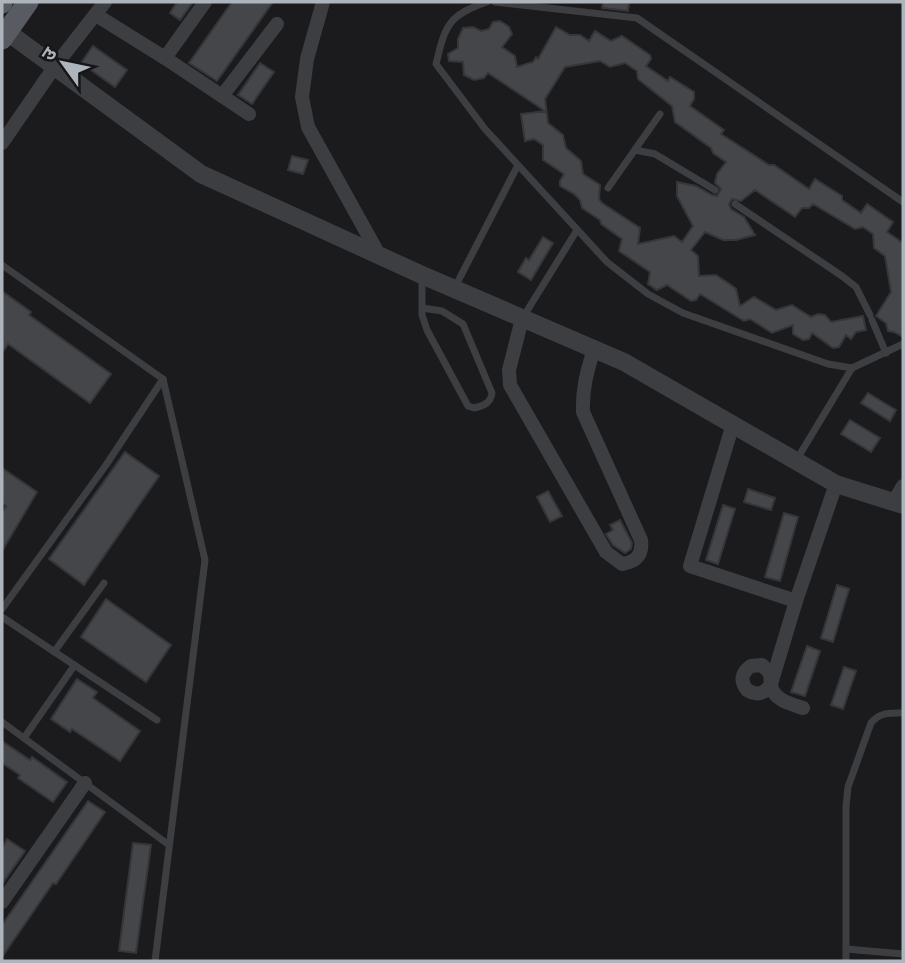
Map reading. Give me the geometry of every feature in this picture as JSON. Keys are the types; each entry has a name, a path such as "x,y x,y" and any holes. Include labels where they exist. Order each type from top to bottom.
{"main road":[{"path":"4,33 28,2"}],"street":[{"path":"2,143 55,66 105,2"},
{"path":"165,58 205,2"},
{"path":"323,2 307,59 302,97 309,127 378,253"},
{"path":"96,15 249,114"},
{"path":"222,96 276,24"},
{"path":"4,33 55,66 201,174 422,275 624,362 836,484 898,504 903,486"},
{"path":"522,319 509,370 510,385 606,552 622,564 632,563 643,548 641,540 583,412 582,397 594,349"},
{"path":"733,424 690,566 796,601"},
{"path":"803,708 777,696 771,684 836,484"},
{"path":"2,902 85,783"}],"lane":[{"path":"487,2 464,10 445,29 436,64 485,129 607,262 648,294 683,313 828,364 852,368 903,344"},
{"path":"495,2 638,18 903,202"},
{"path":"608,188 660,114"},
{"path":"635,150 655,154 715,190"},
{"path":"454,289 518,165"},
{"path":"735,204 856,287 886,353"},
{"path":"522,319 577,230"},
{"path":"2,265 163,379 205,560 155,961"},
{"path":"422,275 422,308 427,330 468,406 474,408 487,404 492,399 492,393 463,324 442,311 422,308"},
{"path":"796,460 852,368"},
{"path":"2,609 106,465 163,379"},
{"path":"54,652 104,583"},
{"path":"2,617 157,720"},
{"path":"24,738 74,666"},
{"path":"846,961 848,787 871,723 876,717 886,713 903,713"},
{"path":"2,722 169,845"},
{"path":"846,949 903,954"}],"building":[{"path":"177,2 193,2 180,20 170,13"},
{"path":"232,2 273,2 217,81 189,63"},
{"path":"603,2 629,3 628,11 602,8"},
{"path":"500,21 509,27 512,34 502,47 515,56 517,67 533,62 536,57 538,59 556,27 589,41 595,31 611,41 622,36 650,55 651,59 646,66 668,81 670,77 694,92 690,106 724,130 721,134 809,189 815,179 842,196 842,200 861,213 867,204 893,222 887,232 903,243 903,337 888,331 886,323 876,316 891,292 885,256 874,248 873,234 863,227 855,229 813,204 809,208 802,208 795,217 755,190 741,201 732,199 729,204 731,209 744,217 755,235 723,240 705,232 691,250 698,256 699,276 716,275 731,285 736,289 740,306 754,297 776,310 792,305 811,317 825,315 831,322 863,316 866,330 856,332 851,339 846,335 839,347 833,348 812,333 809,339 803,340 793,334 793,325 772,333 750,319 744,321 700,294 696,300 691,301 667,285 657,290 648,284 650,272 619,251 622,239 582,208 580,200 574,194 560,186 564,174 543,160 543,145 534,139 525,141 521,114 545,111 488,73 484,78 474,80 464,75 463,62 449,61 448,54 458,48 458,39 463,28 473,27 481,31 489,29 493,22","holes":["600,61 610,67 625,63 637,71 638,79 672,106 675,122 726,162 717,174 715,183 721,189 717,196 696,186 677,182 677,196 693,226 682,242 674,236 638,244 640,228 602,203 599,199 600,185 583,174 581,161 566,148 563,135 548,123 545,99 565,67"]},
{"path":"93,46 127,70 115,87 81,63"},
{"path":"260,63 274,72 252,104 238,95"},
{"path":"292,156 308,160 303,174 288,170"},
{"path":"543,237 553,243 531,280 518,272"},
{"path":"2,291 31,312 29,315 111,374 90,403 8,344 2,353"},
{"path":"868,393 896,410 890,421 861,403"},
{"path":"850,420 880,438 871,452 841,434"},
{"path":"125,452 159,476 84,585 49,559"},
{"path":"2,468 37,492 2,551 2,513 6,506 2,503"},
{"path":"748,489 775,498 771,510 744,502"},
{"path":"548,491 562,516 550,522 537,497"},
{"path":"723,505 735,509 718,564 706,560"},
{"path":"784,513 798,517 780,581 765,577"},
{"path":"620,520 632,543 631,549 625,553 613,545 606,534 613,530 610,525"},
{"path":"837,585 849,589 833,642 821,638"},
{"path":"106,599 171,645 146,682 81,637"},
{"path":"807,646 820,651 805,696 791,692"},
{"path":"844,667 856,671 843,709 831,705"},
{"path":"77,679 97,692 93,698 140,731 120,761 72,729 70,732 51,719"},
{"path":"2,741 30,760 32,757 67,782 53,802 18,778 20,775 2,763"},
{"path":"88,801 105,812 2,957 2,925"},
{"path":"7,839 25,851 2,884 2,848"},
{"path":"133,843 151,845 136,953 119,951"}]}
